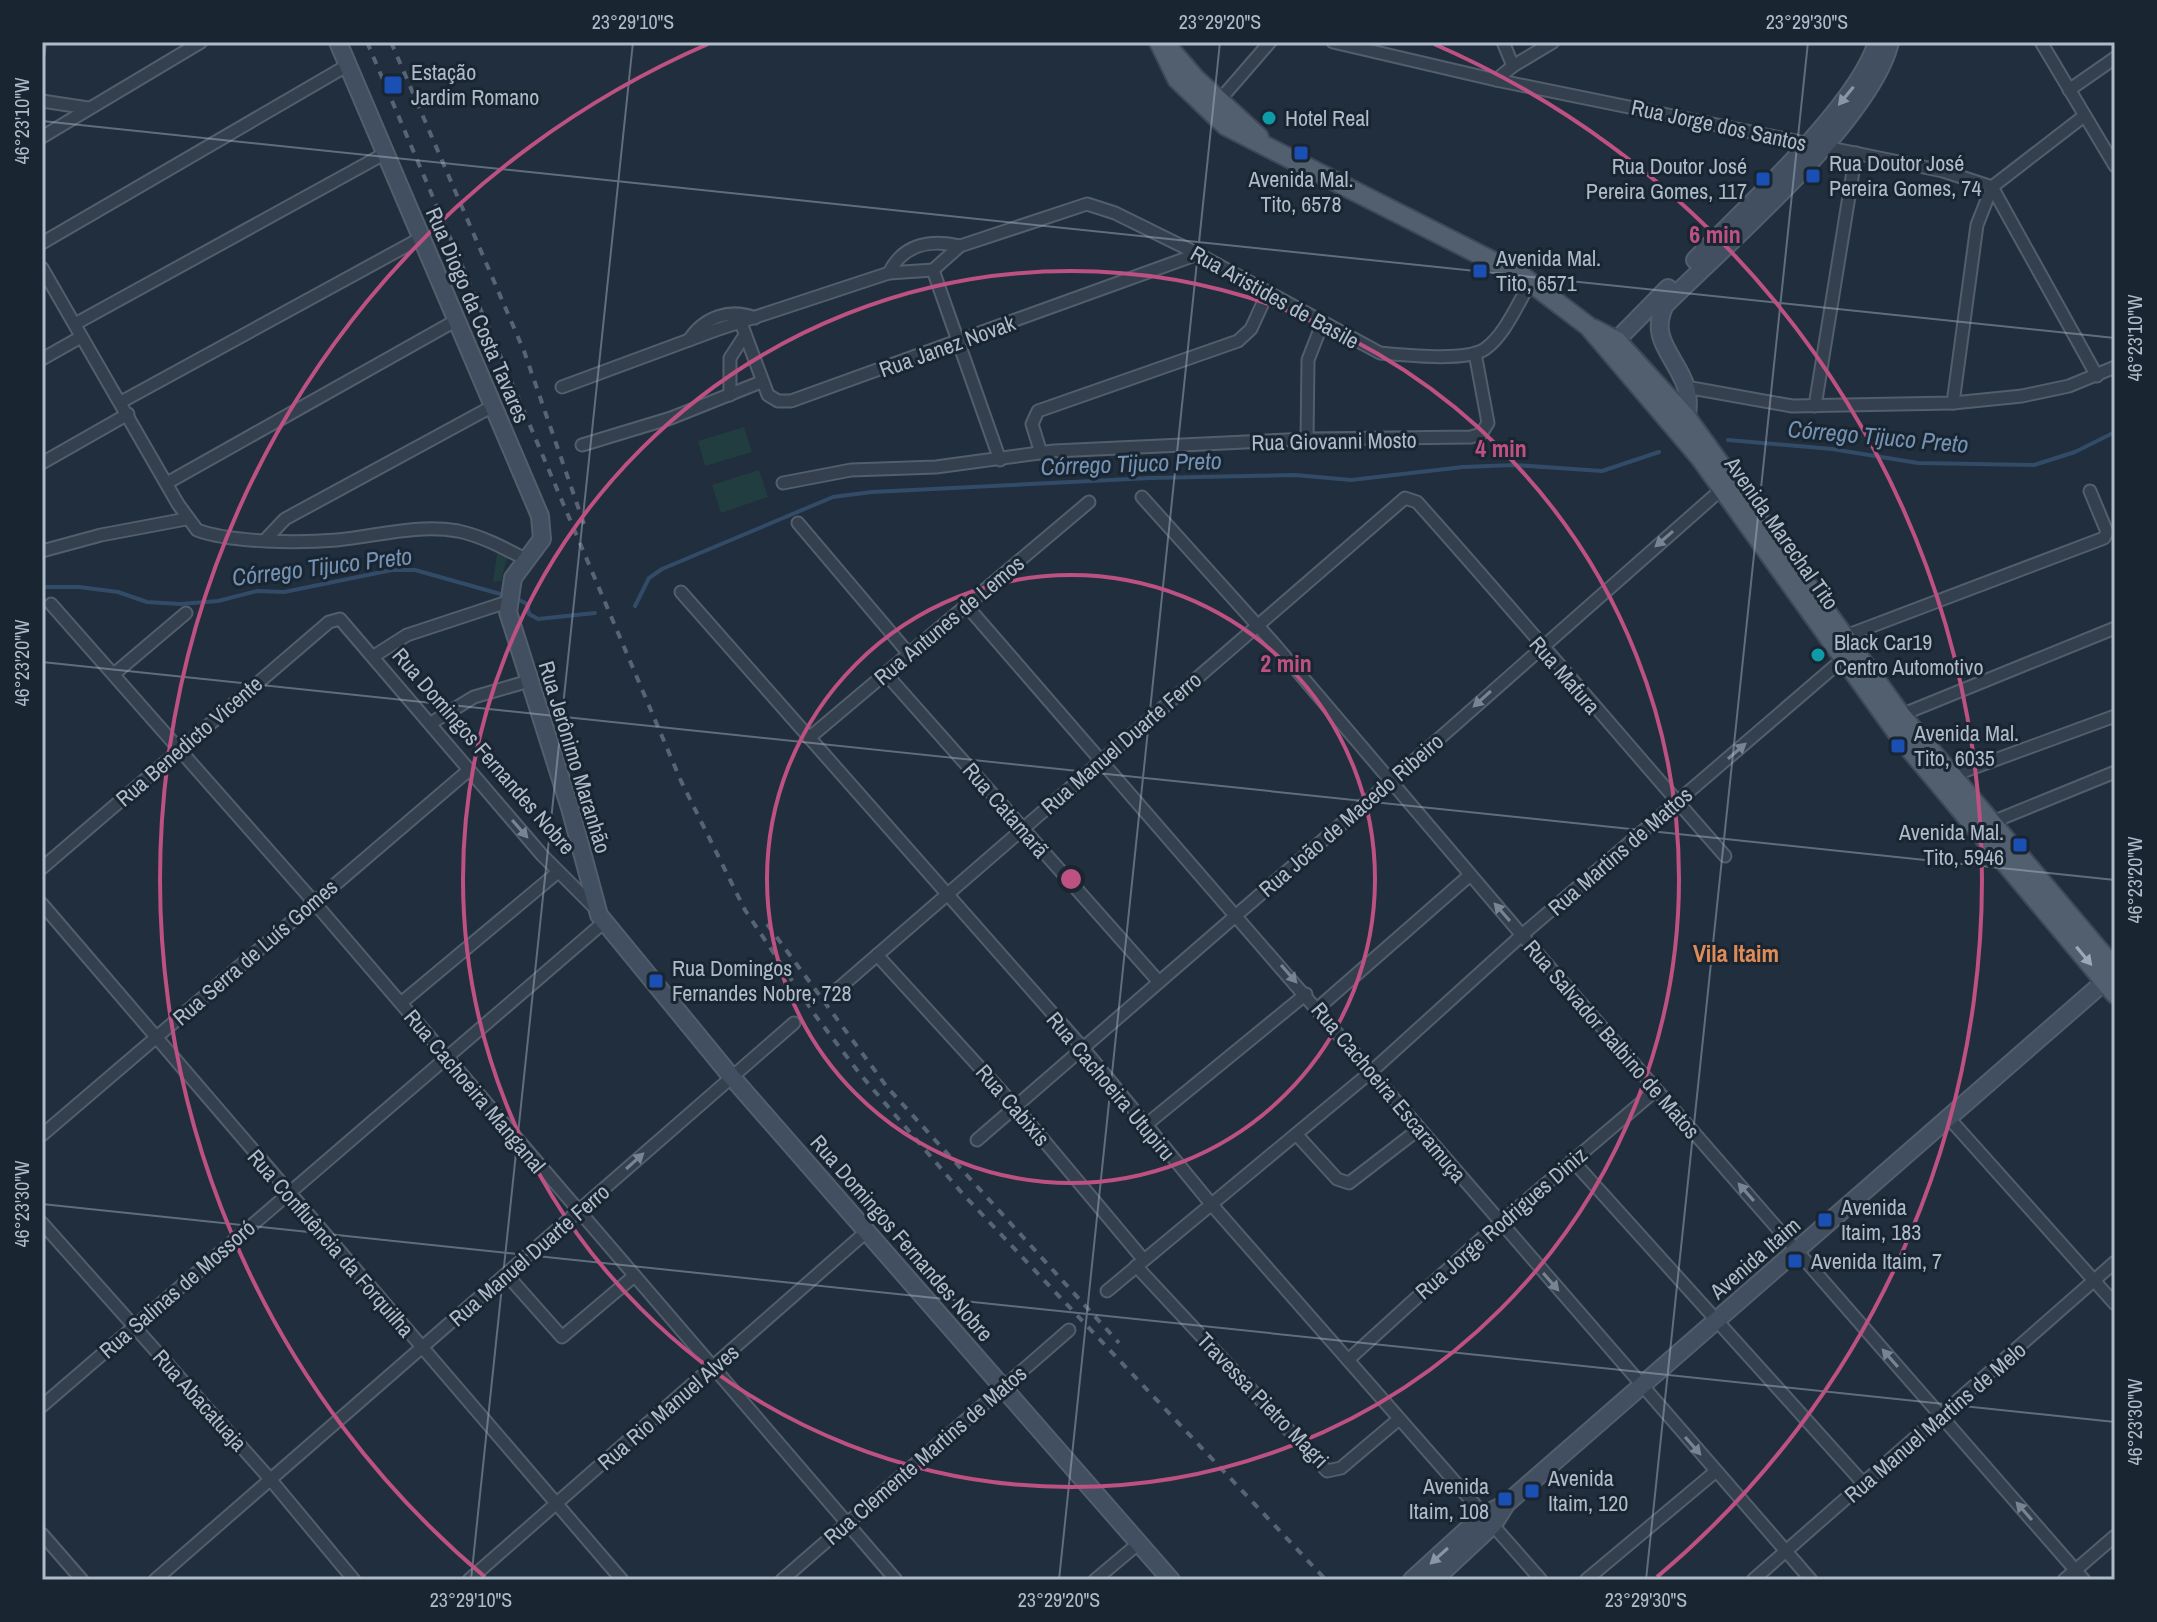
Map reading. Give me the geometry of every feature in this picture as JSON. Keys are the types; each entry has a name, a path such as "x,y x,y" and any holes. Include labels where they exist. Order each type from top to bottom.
{"main road":[{"name":"Avenida Marechal Tito","path":"1161,42 1214,106 1263,142 1531,282 1588,326 1617,340 1687,418 1901,715 2112,979"},
{"name":"Avenida Marechal Tito","path":"1617,340 1842,660 1903,741 2112,979"}],"street":[{"path":"42,137 201,42"},
{"name":"Rua Diogo da Costa Tavares","path":"338,42 540,516 542,539 513,578 508,600"},
{"path":"1214,106 1270,42"},
{"name":"Rua Jorge dos Santos","path":"1333,42 1496,80 1943,171 1992,187"},
{"path":"1503,42 1513,66"},
{"path":"1496,80 1553,42"},
{"path":"1617,340 1806,143 1853,88 1877,42"},
{"path":"1687,418 1686,387 1667,355 1659,331 1665,305 1824,147 1868,92 1890,42"},
{"path":"2041,42 2115,166"},
{"path":"2069,90 2115,58"},
{"path":"42,243 348,65"},
{"path":"42,101 88,108"},
{"path":"1953,403 1977,225 1992,187 2084,116"},
{"path":"1815,406 1856,153"},
{"path":"75,324 384,154"},
{"path":"1992,187 2097,376"},
{"name":"Rua Aristides de Basile","path":"960,246 1087,204 1115,213 1198,254 1380,353 1475,353"},
{"path":"121,402 421,238"},
{"path":"889,273 896,259 913,248 943,242 960,246"},
{"path":"562,387 689,340 889,273 933,270 960,246"},
{"name":"Rua Janez Novak","path":"761,382 772,398 791,401 1198,254"},
{"path":"42,268 191,526 209,534 337,540 433,528 459,531 491,541 525,559"},
{"path":"933,270 1000,460"},
{"path":"1475,353 1494,341 1531,282"},
{"path":"1041,453 1032,424 1038,411 1238,341 1251,329 1267,294"},
{"path":"689,340 702,324 730,313 755,318"},
{"path":"167,483 455,321"},
{"path":"582,445 671,418 761,382 741,323"},
{"path":"1307,439 1308,360 1322,324"},
{"path":"1617,340 1644,328 1659,331"},
{"path":"730,395 730,358 745,335"},
{"path":"42,359 81,337"},
{"name":"Rua Giovanni Mosto","path":"783,483 851,470 895,470 1041,453 1307,439 1424,439 1481,434 1486,429 1487,412 1475,353"},
{"path":"1686,387 1755,402 1815,406 1953,403 2022,396 2069,386 2115,367"},
{"path":"267,538 285,519 493,406"},
{"path":"42,463 128,414"},
{"name":"Rua João de Macedo Ribeiro","path":"977,1140 1723,488"},
{"path":"1843,637 2104,538 2107,532 2090,491"},
{"name":"Rua Salvador Balbino de Matos","path":"1142,497 1256,624 1656,1090 2084,1580"},
{"name":"Rua Mafura","path":"1405,498 1417,502 1725,856"},
{"name":"Rua Manuel Duarte Ferro","path":"838,989 945,893 1405,498"},
{"name":"Rua Antunes de Lemos","path":"809,738 1089,502"},
{"path":"42,551 101,535 186,519"},
{"path":"798,523 909,654"},
{"name":"Rua Cachoeira Utupiru","path":"681,592 1083,1048 1212,1205 1541,1580"},
{"path":"374,656 407,635 508,600"},
{"name":"Rua Jerônimo Maranhão","path":"508,600 510,622 570,808 600,916"},
{"name":"Rua Cachoeira Manganal","path":"51,604 313,901 896,1580"},
{"name":"Rua Cachoeira Escaramuça","path":"966,605 1306,994 1641,1388 1811,1580"},
{"path":"114,674 186,613"},
{"name":"Rua Domingos Fernandes Nobre","path":"340,619 558,872 600,916 730,1075 1171,1580"},
{"name":"Rua Benedicto Vicente","path":"42,868 329,622 340,619"},
{"path":"1901,715 2115,628"},
{"name":"Rua Martins de Mattos","path":"1107,1291 1372,1071 1522,935 1842,660"},
{"name":"Rua Catamarã","path":"886,674 1159,982"},
{"path":"431,723 474,697 529,681"},
{"path":"1951,776 2115,716"},
{"name":"Rua Serra de Luís Gomes","path":"42,1135 469,770"},
{"path":"1990,823 2115,772"},
{"path":"401,1003 558,872"},
{"path":"1318,1008 1470,875"},
{"name":"Rua Confluência da Forquilha","path":"42,904 622,1580"},
{"name":"Rua Salinas de Mossoró","path":"42,1406 446,1059 600,916"},
{"name":"Rua Cabixis","path":"877,955 1015,1106 1140,1262"},
{"name":"Avenida Itaim","path":"1434,1580 1469,1538 1506,1504 1947,1116 2112,979"},
{"path":"1147,1124 1306,994"},
{"name":"Rua Manuel Duarte Ferro","path":"155,1580 578,1213 730,1075 794,1023"},
{"name":"Rua Jorge Rodrigues Diniz","path":"1348,1360 1500,1222 1656,1090"},
{"path":"1947,1116 2115,1304"},
{"path":"1297,1135 1337,1179 1349,1183 1419,1129"},
{"path":"1572,1160 1864,1484"},
{"name":"Rua Abacatuaja","path":"42,1223 270,1479 354,1580"},
{"name":"Rua Rio Manuel Alves","path":"469,1580 866,1232"},
{"name":"Travessa Pietro Magri","path":"1140,1262 1327,1471 1341,1468 1399,1419"},
{"name":"Rua Manuel Martins de Melo","path":"1753,1580 2115,1262"},
{"path":"507,1275 562,1337 633,1277"},
{"name":"Rua Clemente Martins de Matos","path":"782,1580 1069,1330"},
{"path":"1586,1580 1715,1472"},
{"path":"42,1534 82,1580"},
{"path":"2064,1580 2115,1536"},
{"name":"Avenida Itaim","path":"1412,1580 1469,1538"},
{"path":"1095,1580 1139,1543"}],"green space":[{"path":"744,427 752,452 705,466 698,441"},
{"path":"759,470 768,497 721,513 712,485"},
{"path":"498,547 508,553 501,581 493,582"}],"waterway":[{"name":"Córrego Tijuco Preto","path":"1728,440 1832,449 1918,463 2034,465 2075,452 2115,432"},
{"name":"Córrego Tijuco Preto","path":"635,606 649,578 662,569 833,497 872,492 1150,478 1295,475 1351,480 1463,467 1515,465 1602,471 1659,452"},
{"name":"Córrego Tijuco Preto","path":"42,587 79,587 118,592 147,602 180,604 218,601 257,591 284,592 392,570 415,570 504,595"},
{"name":"Córrego Tijuco Preto","path":"513,597 527,604 529,614 538,619 595,613"}],"railway":[{"path":"367,42 681,781 745,910 815,1015 860,1074 962,1193 1326,1580"},
{"path":"391,42 524,351 584,524"},
{"path":"767,924 887,1087 1119,1343"}],"place":[{"name":"Estação Jardim Romano","path":"393,85"},
{"name":"Hotel Real","path":"1269,118"},
{"name":"Avenida Mal. Tito, 6578","path":"1301,153"},
{"name":"Rua Doutor José Pereira Gomes, 74","path":"1813,176"},
{"name":"Rua Doutor José Pereira Gomes, 117","path":"1763,179"},
{"name":"Avenida Mal. Tito, 6571","path":"1480,271"},
{"name":"Black Car19 Centro Automotivo","path":"1818,655"},
{"name":"Avenida Mal. Tito, 6035","path":"1898,746"},
{"name":"Avenida Mal. Tito, 5946","path":"2020,845"},
{"name":"Rua Domingos Fernandes Nobre, 728","path":"656,981"},
{"name":"Avenida Itaim, 183","path":"1825,1220"},
{"name":"Avenida Itaim, 7","path":"1795,1261"},
{"name":"Avenida Itaim, 120","path":"1532,1491"},
{"name":"Avenida Itaim, 108","path":"1505,1499"}],"district":[{"name":"Vila Itaim","path":"1736,954"}]}
